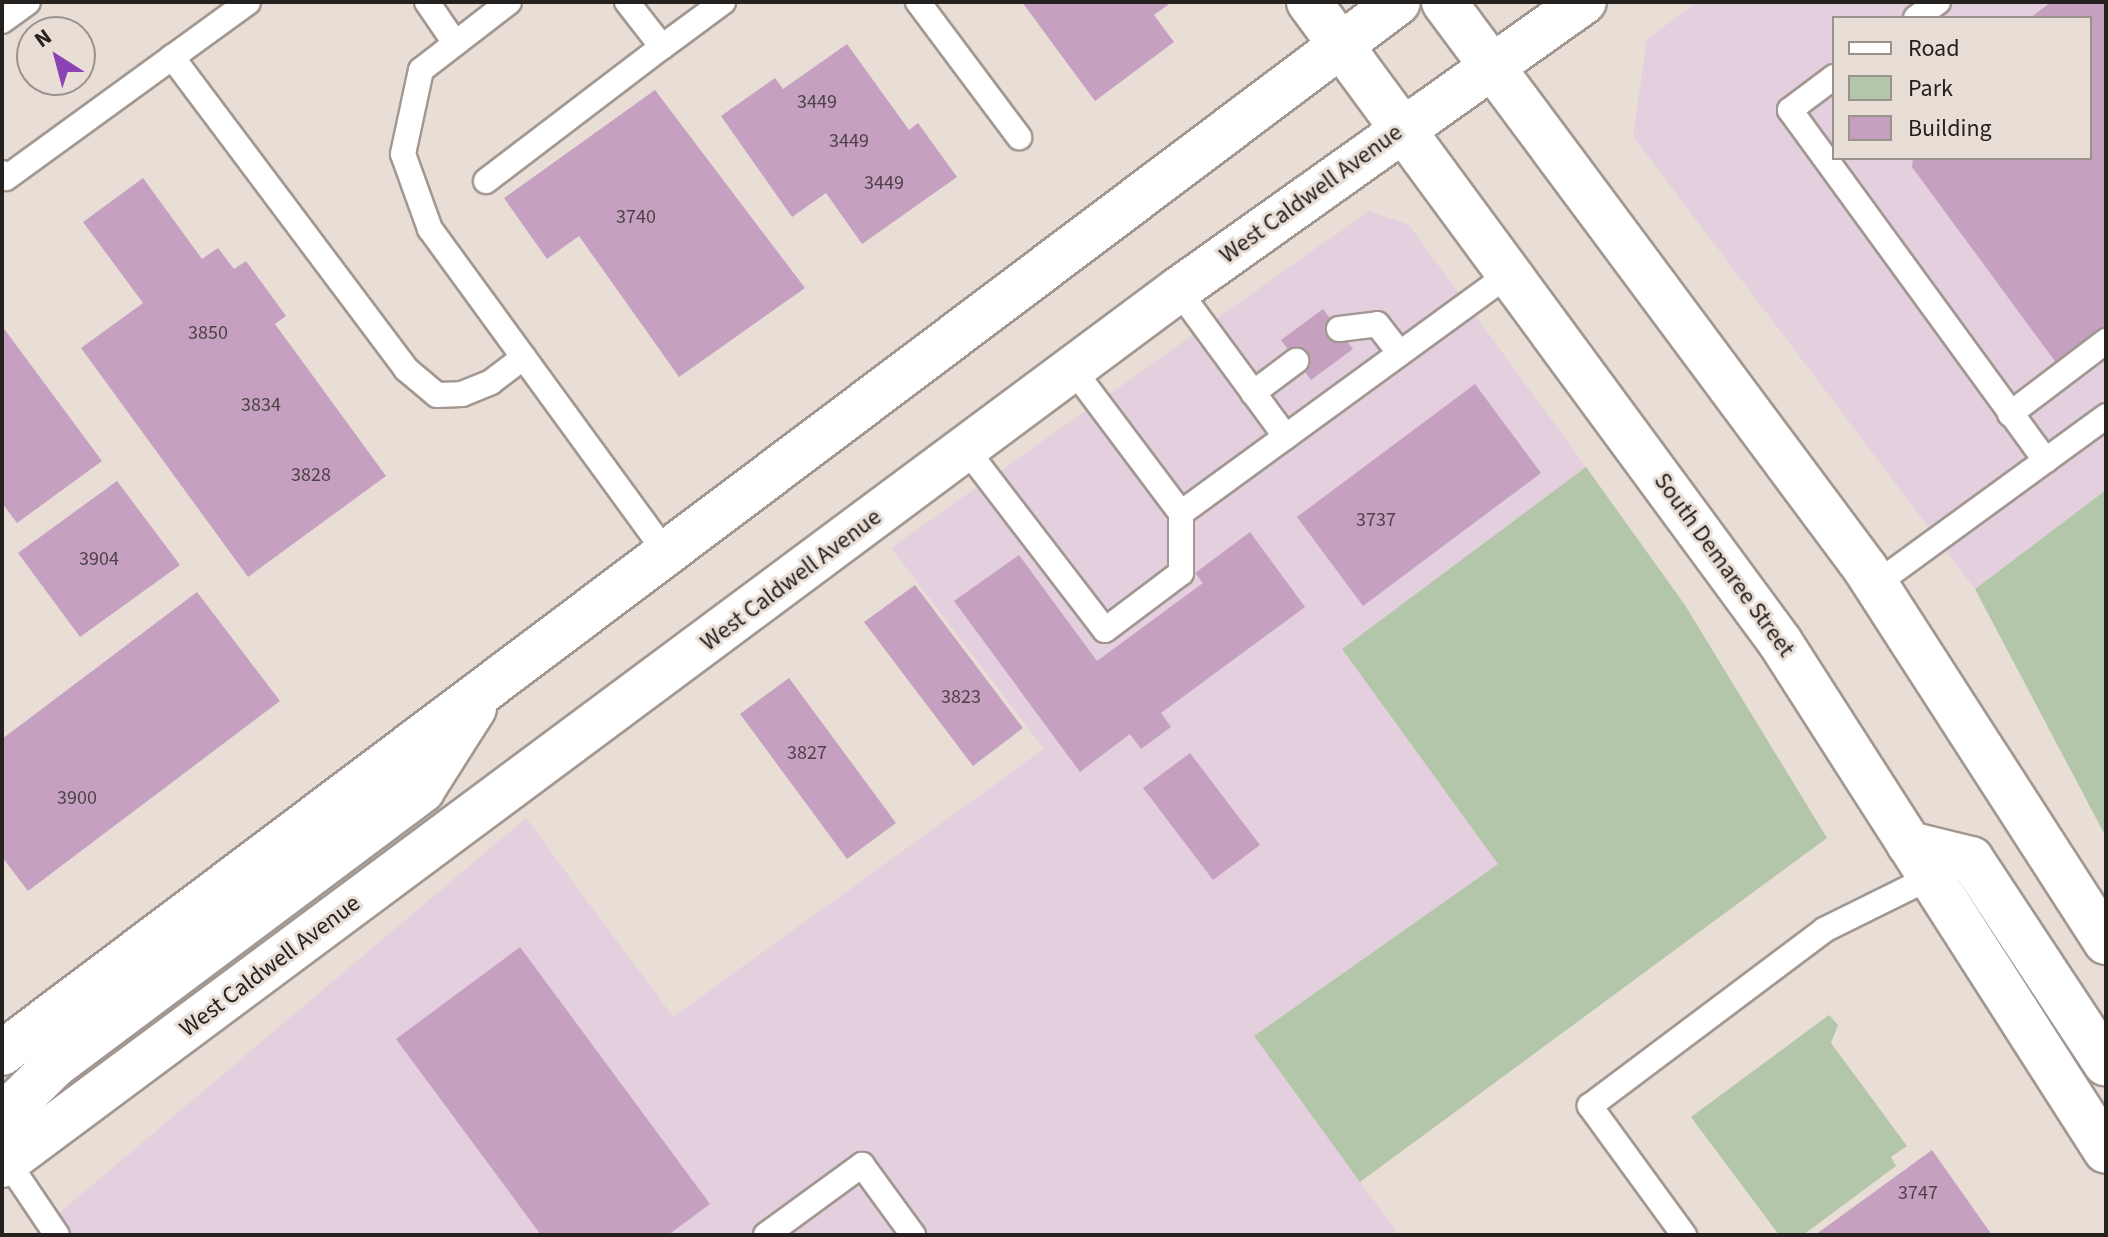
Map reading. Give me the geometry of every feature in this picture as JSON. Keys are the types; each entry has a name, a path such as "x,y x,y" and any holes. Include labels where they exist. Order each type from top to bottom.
{"main road":[{"name":"South Demaree Street","path":"1309,2 1780,642 2106,1151"},
{"path":"2,1053 1398,2"},
{"path":"1444,2 1876,584 2106,942"},
{"name":"West Caldwell Avenue","path":"3,1150 966,449 1401,128 1584,2"},
{"path":"3,1150 13,1106 55,1065 422,790 491,682"},
{"path":"1919,861 1971,859 2106,1064"}],"lane":[{"path":"2,21 28,2"},
{"path":"2,173 6,178 248,2"},
{"path":"427,2 455,43"},
{"path":"509,2 421,70 403,154 430,229 665,551"},
{"path":"627,2 662,47"},
{"path":"486,181 723,2"},
{"path":"918,2 1019,137"},
{"path":"1919,16 1938,2"},
{"path":"172,57 406,369 437,395 462,394 491,382 524,357"},
{"path":"1832,78 1790,110 2046,461"},
{"path":"1181,513 1510,273"},
{"path":"1178,290 1286,437"},
{"path":"1339,329 1377,324 1400,353"},
{"path":"2010,414 2106,341"},
{"path":"1253,393 1296,361"},
{"path":"966,449 1105,630 1181,573 1181,513 1072,368"},
{"path":"1876,584 2106,416"},
{"path":"1684,1235 1590,1106 1919,861"},
{"path":"3,1150 57,1235"},
{"path":"766,1235 862,1165 913,1235"}],"shaded area":[{"path":"1697,2 2106,2 2106,490 1975,589 1633,136 1647,39"},
{"path":"1369,211 1409,225 1586,467 1342,649 1498,864 1254,1036 1399,1235 33,1235 526,818 673,1017 1044,749 891,548"}],"green space":[{"path":"1586,467 1685,605 1827,838 1360,1182 1254,1036 1498,864 1342,649"},
{"path":"2106,490 2106,837 1975,589"},
{"path":"1829,1015 1838,1025 1831,1043 1907,1146 1891,1157 1896,1166 1803,1235 1779,1235 1691,1117"}],"building":[{"path":"1022,2 1172,2 1154,15 1174,42 1095,101"},
{"path":"2051,2 2106,2 2106,327 2057,364 1912,167 1913,160 2092,160 2092,16 2033,16"},
{"path":"847,44 909,130 918,123 957,177 862,244 826,193 792,217 721,116 775,78 783,89"},
{"path":"655,90 805,288 679,377 579,236 547,259 504,198"},
{"path":"143,178 202,259 218,248 234,269 246,261 286,316 275,324 386,476 248,577 81,348 143,303 83,222"},
{"path":"1323,309 1353,349 1311,380 1281,340"},
{"path":"2,326 102,461 17,523 2,503"},
{"path":"1475,384 1541,473 1363,606 1297,517"},
{"path":"117,481 180,565 80,637 18,553"},
{"path":"1250,532 1305,607 1161,713 1171,727 1141,749 1130,734 1080,772 954,601 1019,555 1097,661 1203,583 1195,573"},
{"path":"915,585 1023,728 973,766 864,622"},
{"path":"197,592 280,701 28,891 2,857 2,739"},
{"path":"789,678 896,823 847,859 740,714"},
{"path":"1190,753 1260,845 1213,880 1143,788"},
{"path":"520,947 710,1204 668,1235 541,1235 396,1039"},
{"path":"1932,1150 1992,1235 1815,1235"}]}
